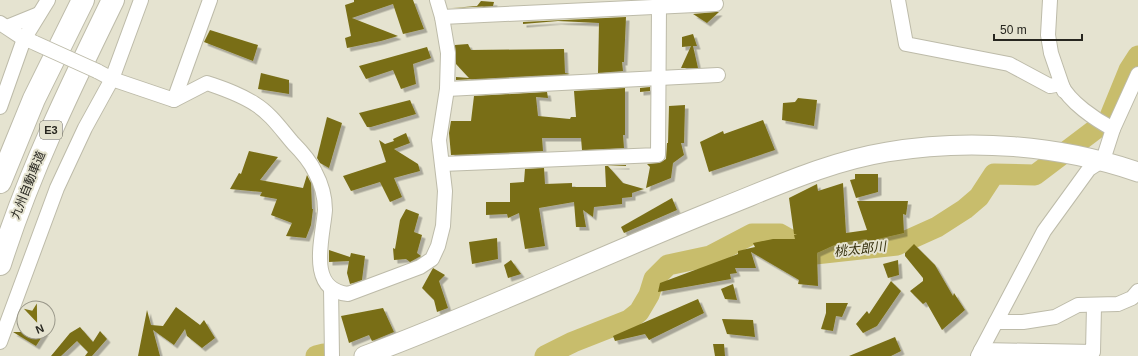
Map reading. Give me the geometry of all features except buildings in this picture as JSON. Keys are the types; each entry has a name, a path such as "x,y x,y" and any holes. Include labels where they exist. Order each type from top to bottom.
{"highway":[{"name":"E3","path":"0,182 34,99 83,0"},
{"name":"九州自動車道","path":"0,264 16,213 59,112 113,0"}],"street":[{"path":"0,107 30,41 39,14 48,0"},
{"path":"0,342 57,188 85,128 112,79 141,0"},
{"path":"174,100 210,0"},
{"path":"4,25 30,41 112,79 174,100 208,83 234,93 261,109 301,152 315,170 323,190 325,208 319,262 322,272 331,288 337,293 348,294 420,267 432,259 438,246 444,226 445,191 439,140 447,90 448,53 442,17 437,0"},
{"path":"898,0 906,44 1009,64 1050,86 1061,84 1064,91 1096,120 1113,129"},
{"path":"1050,0 1048,35 1051,53 1064,91"},
{"path":"442,17 716,4"},
{"path":"442,164 658,155 659,6"},
{"path":"4,25 39,14"},
{"path":"1094,306 1093,352 980,353 1044,231 1089,169 1103,160 1113,129 1138,74"},
{"path":"447,90 718,75"},
{"path":"364,356 443,327 694,219 805,174 886,152 921,147 984,145 1019,147 1103,160 1138,172"},
{"path":"331,288 332,356"},
{"path":"996,322 1023,322 1055,318 1078,305 1094,306 1118,304 1132,298 1138,291"}],"waterway":[{"name":"桃太郎川","path":"545,356 573,342 629,320 639,312 649,295 654,279 668,265 710,256 752,234 780,234 815,254 897,245 937,227 965,209 979,197 994,174 1035,175 1109,119 1129,70 1138,56"},
{"name":"桃太郎川","path":"316,356 324,354 329,356"}]}
